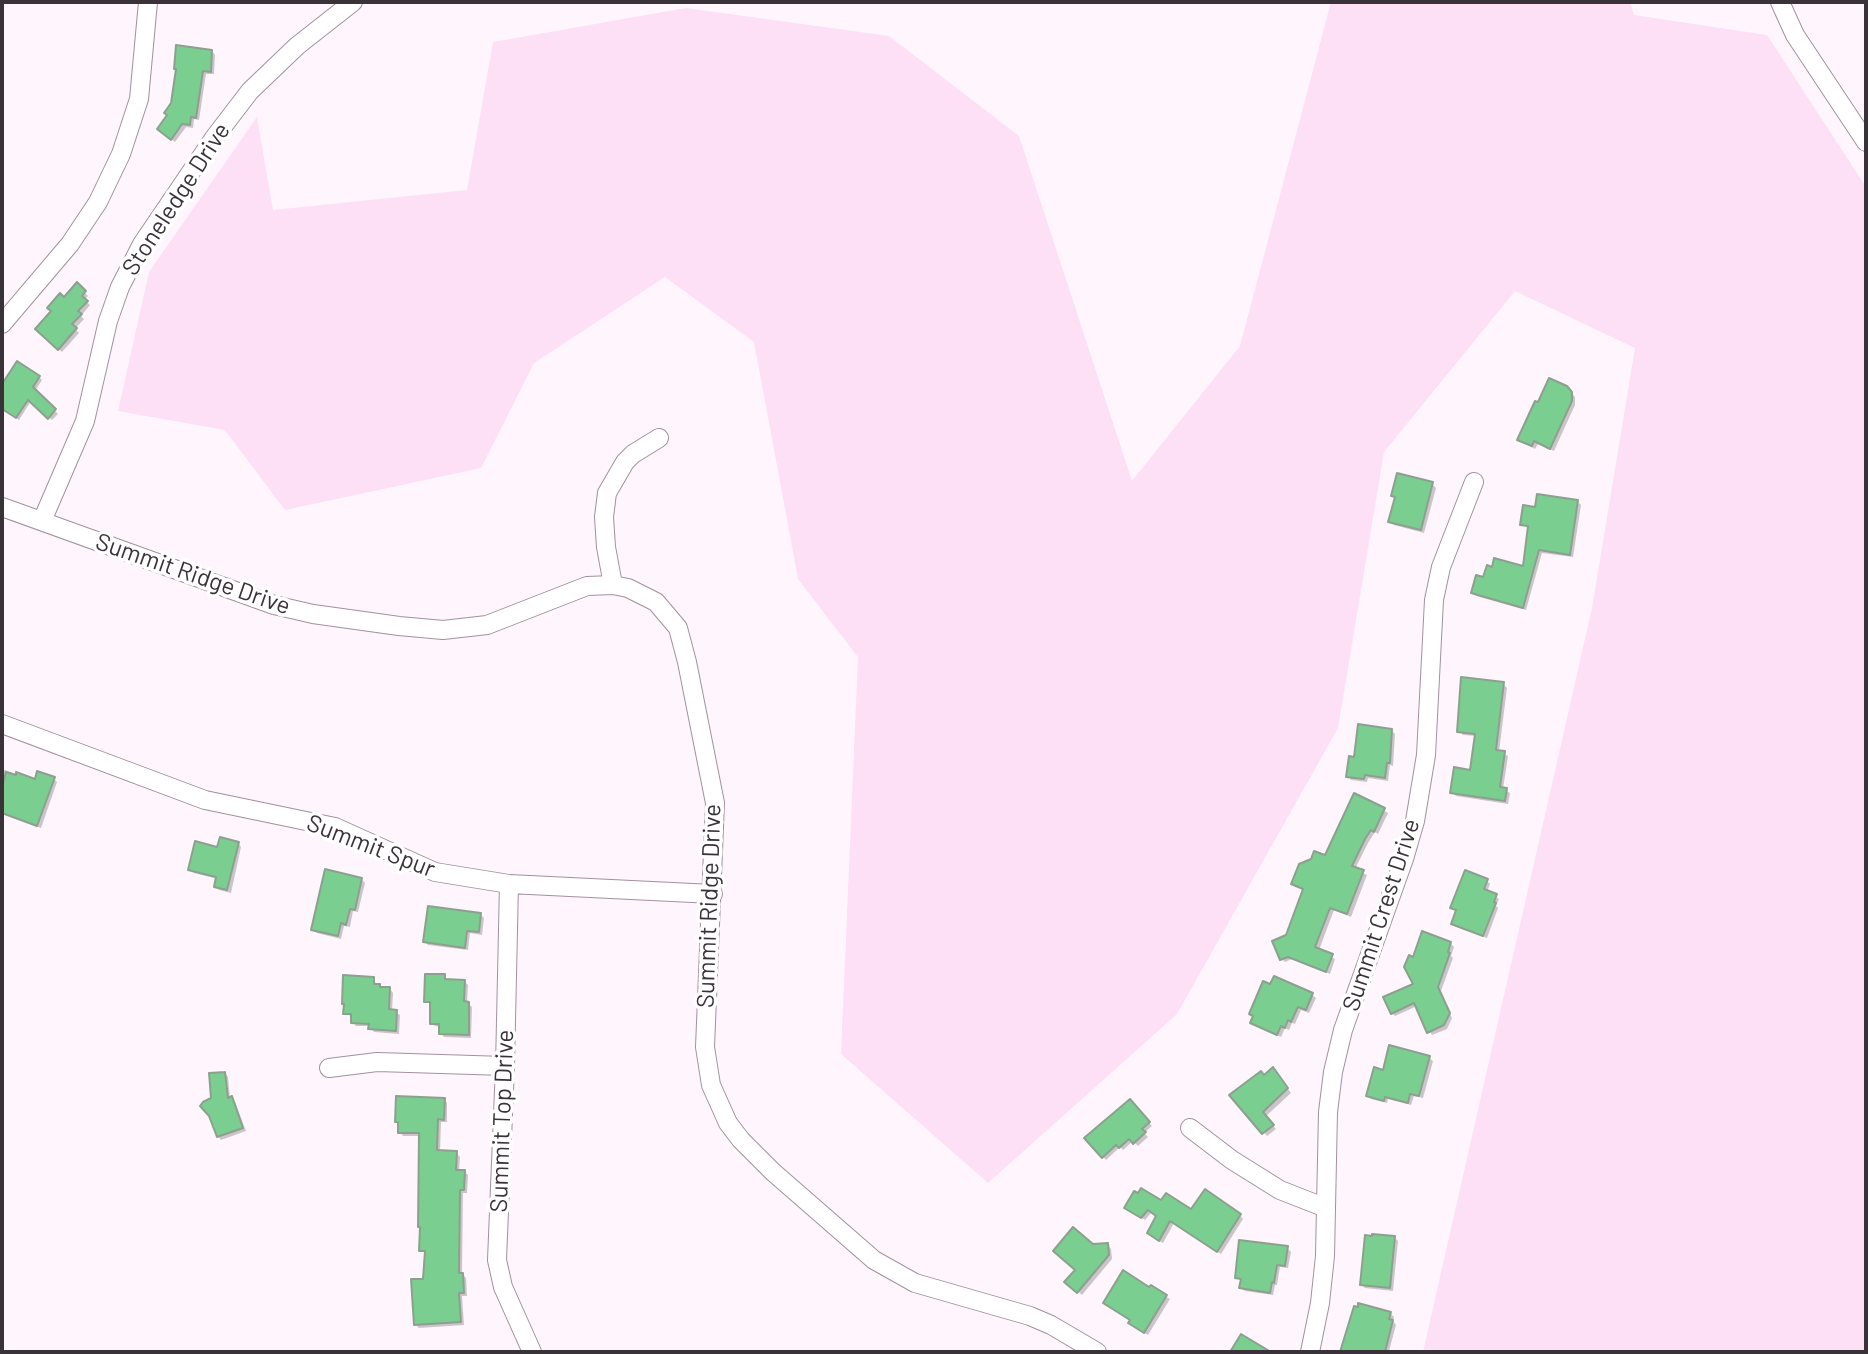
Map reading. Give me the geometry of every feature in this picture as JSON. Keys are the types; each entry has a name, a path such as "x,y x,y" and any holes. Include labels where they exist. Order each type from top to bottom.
{"street":[{"path":"2,324 70,244 97,202 121,154 139,99 148,2"},
{"name":"Stoneledge Drive","path":"42,521 85,421 108,321 120,286 142,244 214,138 250,91 297,46 353,2"},
{"path":"1780,2 1795,35 1866,142"},
{"path":"613,585 604,517 607,493 625,462 659,438"},
{"name":"Summit Crest Drive","path":"1310,1352 1320,1303 1325,1256 1328,1112 1333,1072 1346,1019 1404,859 1415,821 1426,755 1434,600 1441,567 1474,482"},
{"name":"Summit Ridge Drive","path":"2,507 274,605 313,614 443,630 487,625 587,586 613,585 628,588 656,603 678,628 715,803 713,894 705,1017 707,1066 718,1104 741,1140 782,1180 874,1260 915,1283 1030,1316 1097,1352"},
{"name":"Summit Spur","path":"2,724 205,800 335,827 435,872 509,884 713,894"},
{"name":"Summit Top Drive","path":"509,884 497,1260 503,1287 532,1352"},
{"path":"329,1068 377,1062 505,1066"},
{"path":"1190,1128 1232,1160 1280,1190 1325,1208"}],"shaded area":[{"path":"1331,2 1630,2 1634,15 1767,35 1866,187 1866,1352 1423,1352 1592,608 1635,348 1515,291 1384,452 1338,728 1177,1014 988,1183 841,1054 858,657 798,579 754,342 665,277 534,363 481,468 285,510 225,430 118,411 149,272 257,117 273,210 467,190 493,42 686,8 889,36 1019,136 1132,481 1240,346"}],"building":[{"path":"176,45 212,50 211,72 203,71 196,118 191,117 190,125 182,124 171,140 157,129 167,115 164,113 171,103"},
{"path":"77,282 86,291 82,296 88,301 78,311 82,314 72,324 77,328 58,350 35,329 51,311 47,308 60,293 64,297"},
{"path":"17,361 40,376 33,387 56,409 48,419 28,400 16,418 2,409 2,384"},
{"path":"1549,378 1567,386 1572,392 1572,401 1550,449 1534,441 1532,446 1517,440"},
{"path":"1397,473 1433,482 1421,530 1388,522 1395,497 1391,496"},
{"path":"1537,494 1578,500 1570,555 1539,550 1523,608 1471,593 1476,575 1483,577 1487,565 1492,567 1494,558 1523,566 1528,526 1520,525 1523,505 1535,507"},
{"path":"1461,677 1504,682 1496,750 1505,751 1500,787 1507,788 1505,801 1450,793 1454,767 1470,770 1475,734 1457,732"},
{"path":"1358,724 1392,729 1390,763 1387,763 1385,778 1365,775 1364,779 1346,777 1349,756 1354,757"},
{"path":"37,771 55,777 37,826 2,813 2,786 6,772 16,775 16,772 35,779"},
{"path":"1354,793 1385,808 1374,832 1371,830 1365,839 1352,866 1364,870 1347,914 1330,908 1315,947 1333,954 1326,972 1288,957 1280,960 1272,941 1286,935 1303,889 1291,884 1299,864 1311,859 1314,851 1325,855"},
{"path":"220,837 239,842 227,890 214,887 216,877 188,870 195,841 217,847"},
{"path":"325,869 362,878 355,910 350,909 346,925 341,923 338,936 311,930"},
{"path":"1465,870 1488,879 1484,889 1497,894 1483,936 1451,924 1456,910 1450,908"},
{"path":"428,906 481,913 479,932 467,931 465,948 423,942"},
{"path":"1422,931 1451,942 1438,987 1450,1013 1444,1025 1427,1033 1414,1003 1391,1014 1383,997 1413,984 1404,967 1409,955 1413,957"},
{"path":"425,974 445,974 445,979 465,980 464,1001 469,1002 469,1035 439,1034 439,1024 430,1024 430,1002 424,1002"},
{"path":"343,975 374,977 374,984 390,987 389,1009 397,1010 396,1031 368,1029 369,1024 351,1023 351,1014 343,1014"},
{"path":"1274,976 1313,993 1306,1010 1298,1007 1291,1022 1288,1020 1285,1028 1281,1026 1277,1035 1250,1023 1253,1016 1249,1014 1263,981 1270,984"},
{"path":"1389,1045 1430,1056 1419,1096 1410,1094 1408,1103 1385,1097 1384,1101 1366,1096 1374,1067 1383,1070"},
{"path":"1273,1067 1288,1088 1263,1112 1274,1125 1262,1134 1229,1095 1261,1071 1264,1075"},
{"path":"225,1072 228,1098 232,1096 243,1128 217,1137 209,1116 200,1106 211,1098 209,1073"},
{"path":"396,1096 445,1098 444,1120 438,1119 437,1150 457,1151 456,1170 465,1170 464,1190 460,1190 459,1273 463,1273 464,1293 459,1293 461,1322 414,1325 411,1279 423,1279 425,1251 419,1251 419,1133 398,1133 398,1122 395,1122"},
{"path":"1130,1099 1150,1122 1142,1129 1146,1132 1133,1144 1129,1139 1119,1148 1116,1145 1102,1158 1084,1138"},
{"path":"1141,1188 1161,1200 1166,1193 1191,1209 1205,1189 1241,1214 1217,1252 1170,1221 1159,1241 1147,1233 1156,1216 1148,1210 1141,1218 1124,1208 1134,1191 1138,1193"},
{"path":"1073,1227 1093,1244 1108,1243 1109,1255 1077,1293 1064,1282 1075,1270 1053,1251"},
{"path":"1365,1235 1395,1236 1390,1288 1360,1285"},
{"path":"1239,1240 1288,1246 1285,1266 1277,1265 1270,1293 1239,1288 1241,1279 1235,1278"},
{"path":"1123,1270 1167,1295 1144,1333 1128,1323 1130,1320 1103,1303"},
{"path":"1358,1303 1391,1312 1389,1319 1393,1320 1385,1352 1340,1352 1354,1306 1358,1307"},
{"path":"1241,1334 1271,1352 1230,1352"}]}
